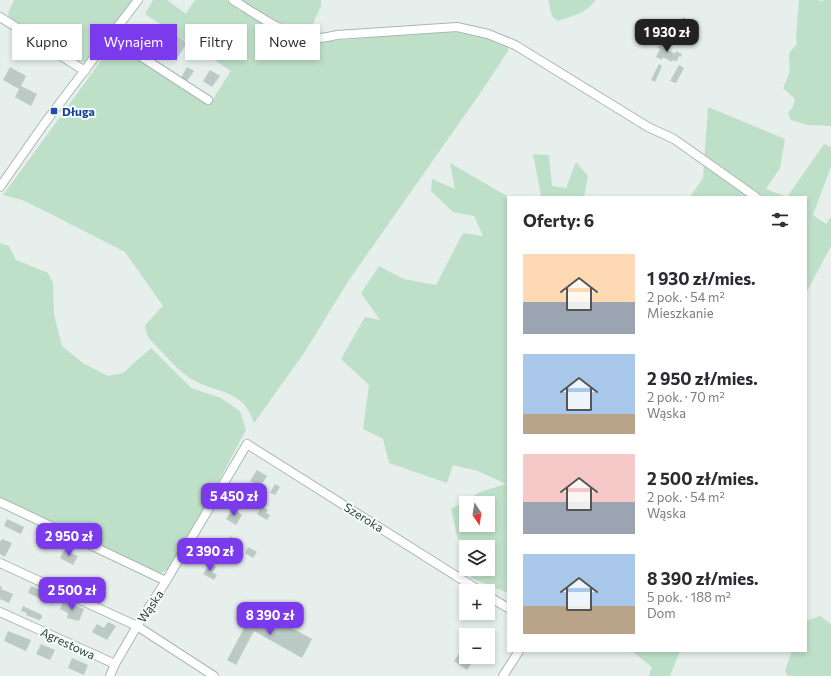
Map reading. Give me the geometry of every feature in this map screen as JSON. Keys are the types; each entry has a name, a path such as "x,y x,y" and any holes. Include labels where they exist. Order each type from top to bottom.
{"street":[{"path":"120,24 138,0"},
{"path":"233,0 289,33 311,38 324,38 337,34 457,28 488,34 516,46 648,127 674,139 755,196"},
{"path":"0,17 85,71"},
{"path":"0,187 44,124 93,60"},
{"path":"146,60 208,100"},
{"name":"Wąska","path":"0,563 137,626 166,581 246,444"},
{"name":"Szeroka","path":"246,444 469,584"},
{"name":"Wąska","path":"0,502 166,581"},
{"path":"495,600 507,607"},
{"name":"Agrestowa","path":"0,612 115,664"},
{"path":"110,676 115,664 137,626 214,676"},
{"path":"503,676 518,652"}],"green space":[{"path":"14,0 134,0 116,24 90,24 90,58 85,62 76,60 82,60 82,24 16,24 9,20 8,13"},
{"path":"153,0 167,0 186,14 195,0 227,0 269,24 255,24 255,60 320,60 320,42 448,31 477,35 509,44 508,51 481,92 349,280 304,353 254,423 250,412 238,399 230,394 195,381 185,375 150,339 146,333 145,325 163,306 125,252 22,200 3,195 102,60 140,60 209,105 231,71 214,60 247,60 247,24 185,24 185,41 177,35 177,24 160,24 145,14"},
{"path":"242,0 321,0 321,6 313,24 284,24 267,17"},
{"path":"548,0 595,0 589,8 584,11 558,21 552,16"},
{"path":"799,0 818,0 823,2 823,0 831,0 831,126 807,125 791,120 788,113 793,107 795,99 783,88 790,68 789,55 797,44 796,37"},
{"path":"708,107 785,139 780,168 766,189 784,196 691,196 703,178"},
{"path":"824,144 831,147 831,167 813,215 826,224 831,217 831,246 807,291 807,196 788,196"},
{"path":"533,154 549,155 552,186 566,188 576,162 588,176 584,196 541,196"},
{"path":"450,163 507,196 507,593 495,588 495,584 486,584 471,578 472,576 495,576 495,540 459,541 451,509 459,504 459,532 495,532 495,496 473,496 480,492 506,484 478,471 453,465 447,483 389,463 383,439 363,429 369,385 341,359 365,317 380,320 361,293 379,266 404,279 436,285 463,233 483,236 474,216 453,212 431,191 432,179 455,189"},
{"path":"0,243 9,246 16,260 48,273 53,283 54,314 62,346 83,363 108,376 123,373 151,348 191,388 221,398 240,411 246,430 196,524 169,569 158,574 0,501"},
{"path":"820,616 831,624 831,676 788,676 785,671 792,652 807,652 807,621"},
{"path":"633,652 680,652 670,676 649,676 652,667"}],"building":[{"path":"683,17 697,25 694,31 679,24"},
{"path":"177,36 185,42 185,46 177,58"},
{"path":"661,43 670,47 668,50 675,54 676,51 682,54 681,57 679,56 677,61 673,60 672,62 663,57 662,60 656,57 660,49 657,48"},
{"path":"659,64 662,66 655,82 651,80"},
{"path":"679,65 684,68 676,83 670,81"},
{"path":"10,67 26,76 21,86 37,94 31,106 15,97 19,89 3,80"},
{"path":"187,67 194,71 187,81 181,78"},
{"path":"210,70 220,76 212,87 203,81"},
{"path":"257,470 267,476 260,487 250,481"},
{"path":"275,484 280,487 275,495 270,493"},
{"path":"262,506 268,510 266,513 270,515 267,520 257,514"},
{"path":"233,508 242,515 236,525 226,519"},
{"path":"7,519 24,527 21,534 4,526"},
{"path":"231,536 238,544 232,553 227,549 229,546 226,544"},
{"path":"2,539 12,543 5,557 0,554 0,542"},
{"path":"248,547 257,552 253,558 245,553"},
{"path":"64,550 78,556 73,565 60,558"},
{"path":"212,564 216,567 212,572 217,575 214,580 203,574 209,565 211,566"},
{"path":"0,586 2,587 1,589 13,594 9,603 0,599"},
{"path":"31,586 56,597 53,604 28,593"},
{"path":"64,600 84,609 79,621 67,618 68,613 60,609"},
{"path":"23,606 42,615 42,618 39,620 26,615 27,613 21,611"},
{"path":"255,608 312,639 302,658 254,631 236,665 227,660"},
{"path":"108,622 116,626 107,640 92,632 97,624 104,628"},
{"path":"8,631 31,640 26,651 4,641"},
{"path":"41,644 55,650 50,660 36,654"},
{"path":"459,654 459,664 471,664 467,670 454,661"},
{"path":"72,658 88,665 84,675 68,668"}],"place":[{"name":"Długa","path":"54,111"}]}
